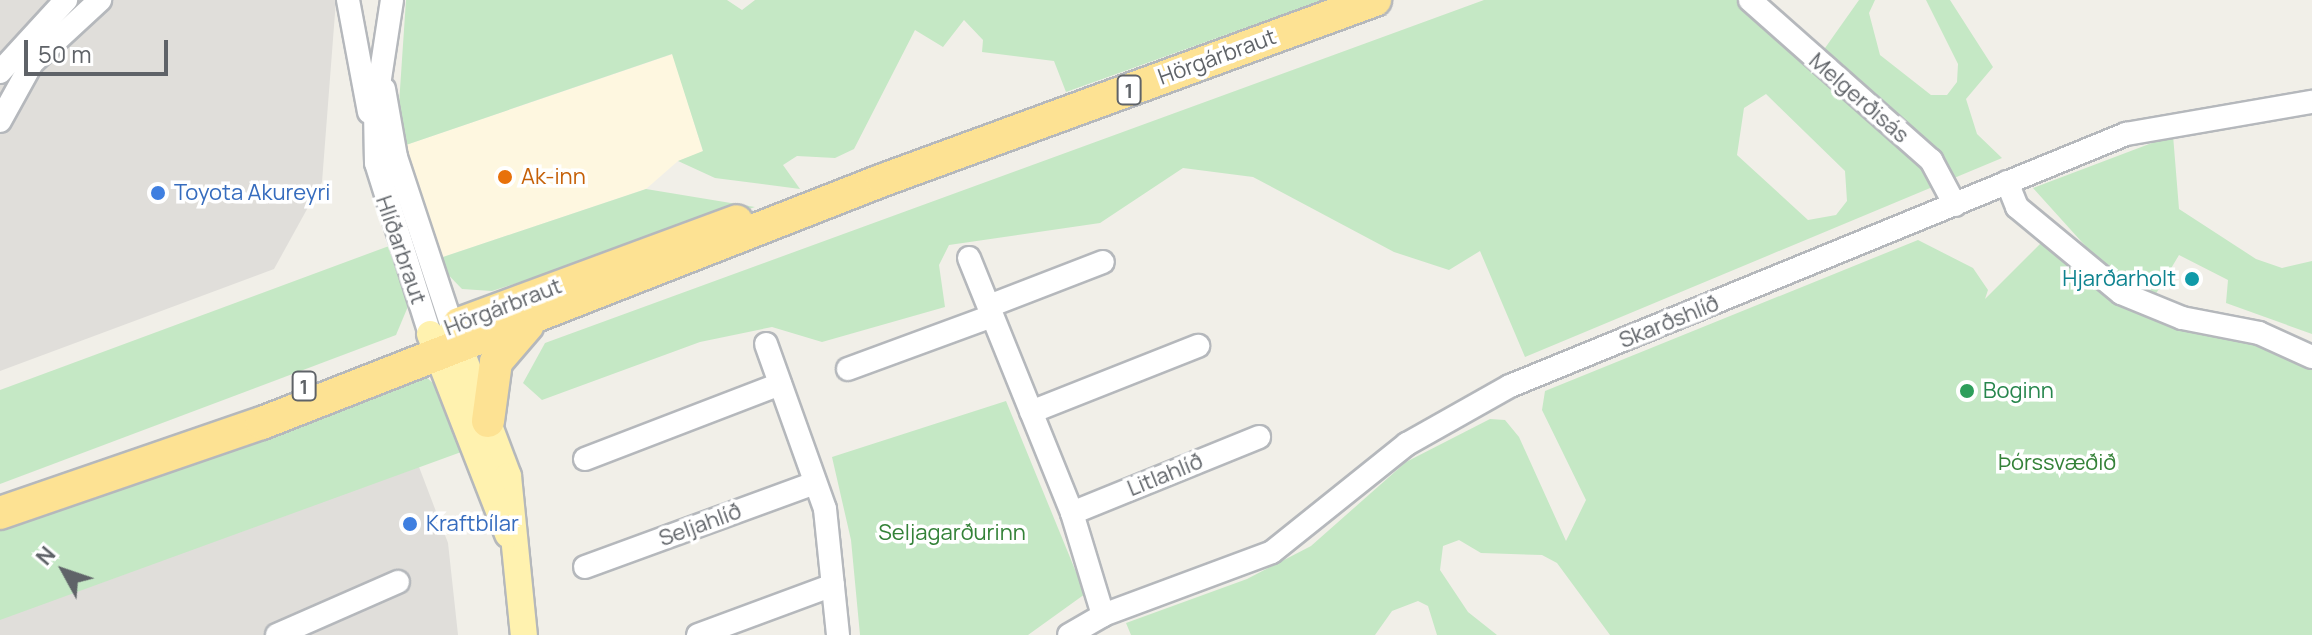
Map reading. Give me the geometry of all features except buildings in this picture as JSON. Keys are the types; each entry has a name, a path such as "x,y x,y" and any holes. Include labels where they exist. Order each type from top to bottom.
{"highway":[{"name":"Hörgárbraut","path":"444,341 531,323 835,199 1375,0"},
{"name":"Hörgárbraut","path":"0,513 181,445 262,423 444,341 716,225 835,199"},
{"path":"488,421 496,362 531,323"}],"main road":[{"name":"Hlíðarbraut","path":"444,341 488,421 508,476 524,635"},
{"name":"Hlíðarbraut","path":"444,341 514,548"}],"street":[{"path":"0,72 66,0"},
{"path":"0,121 32,63 100,0"},
{"path":"348,0 375,148"},
{"name":"Hlíðarbraut","path":"392,0 375,148 385,207 444,341"},
{"name":"Melgerðisás","path":"1750,0 1931,160 1955,205"},
{"name":"Hlíðarbraut","path":"381,80 396,157 444,341"},
{"name":"Skarðshlíð","path":"1069,635 1103,615 1272,552 1407,444 1479,399 2126,134 2312,102"},
{"path":"2007,182 2017,207 2121,293 2182,318 2259,333 2312,357"},
{"path":"969,258 1072,513 1103,615"},
{"path":"848,369 1103,262"},
{"path":"766,344 815,483 832,543 838,635"},
{"path":"1031,412 1198,346"},
{"path":"585,459 780,384"},
{"name":"Litlahlíð","path":"1072,513 1259,437"},
{"name":"Seljahlíð","path":"585,567 815,483"},
{"path":"277,635 398,582"},
{"path":"698,635 833,585"}],"shaded area":[{"path":"0,0 336,0 322,182 274,269 0,371"},
{"path":"673,54 703,152 678,161 646,189 434,260 406,145"},
{"path":"400,417 448,543 458,635 0,635 0,579"}],"green space":[{"path":"406,0 727,0 742,10 755,0 1323,0 1066,92 1054,61 982,52 983,40 964,20 943,47 915,30 854,149 835,158 797,156 783,165 800,189 715,178 678,161 703,151 672,54 406,145 399,104"},
{"path":"1484,0 1746,0 1813,65 1859,0 1875,0 1869,13 1880,55 1931,95 1947,95 1957,82 1958,64 1926,0 1950,0 1993,67 1966,99 1977,134 2002,158 1525,357 1480,251 1449,270 1394,252 1253,177 1183,168 1100,223 949,245 939,265 945,307 822,342 772,327 700,342 542,400 523,383 545,343","holes":["1766,94 1845,171 1847,201 1836,215 1808,220 1737,155 1744,108"]},
{"path":"2173,135 2179,209 2256,259 2282,268 2312,261 2312,334 2226,303 2228,280 2179,255 2154,297 2117,281 2033,188"},
{"path":"646,189 755,207 492,291 462,289 434,260"},
{"name":"Þórssvæðið","path":"2045,239 2125,304 2265,343 2312,365 2312,635 1610,635 1557,563 1542,555 1481,553 1459,540 1443,546 1440,570 1468,612 1497,635 1437,635 1428,606 1418,601 1392,611 1375,635 1131,635 1126,623 1247,579 1311,546 1406,462 1490,419 1505,420 1519,437 1566,541 1586,500 1542,410 1545,391 1918,240 1973,268 1988,290 1985,299"},
{"path":"389,246 409,304 396,335 0,484 0,390"},
{"path":"423,374 437,387 464,451 0,620 0,527"},
{"name":"Seljagarðurinn","path":"1006,401 1085,594 1028,635 860,635 851,540 832,457"}],"place":[{"name":"Ak-inn","path":"505,177"},
{"name":"Toyota Akureyri","path":"158,193"},
{"name":"Hjarðarholt","path":"2192,279"},
{"name":"Boginn","path":"1967,391"},
{"name":"Kraftbílar","path":"410,524"}]}
